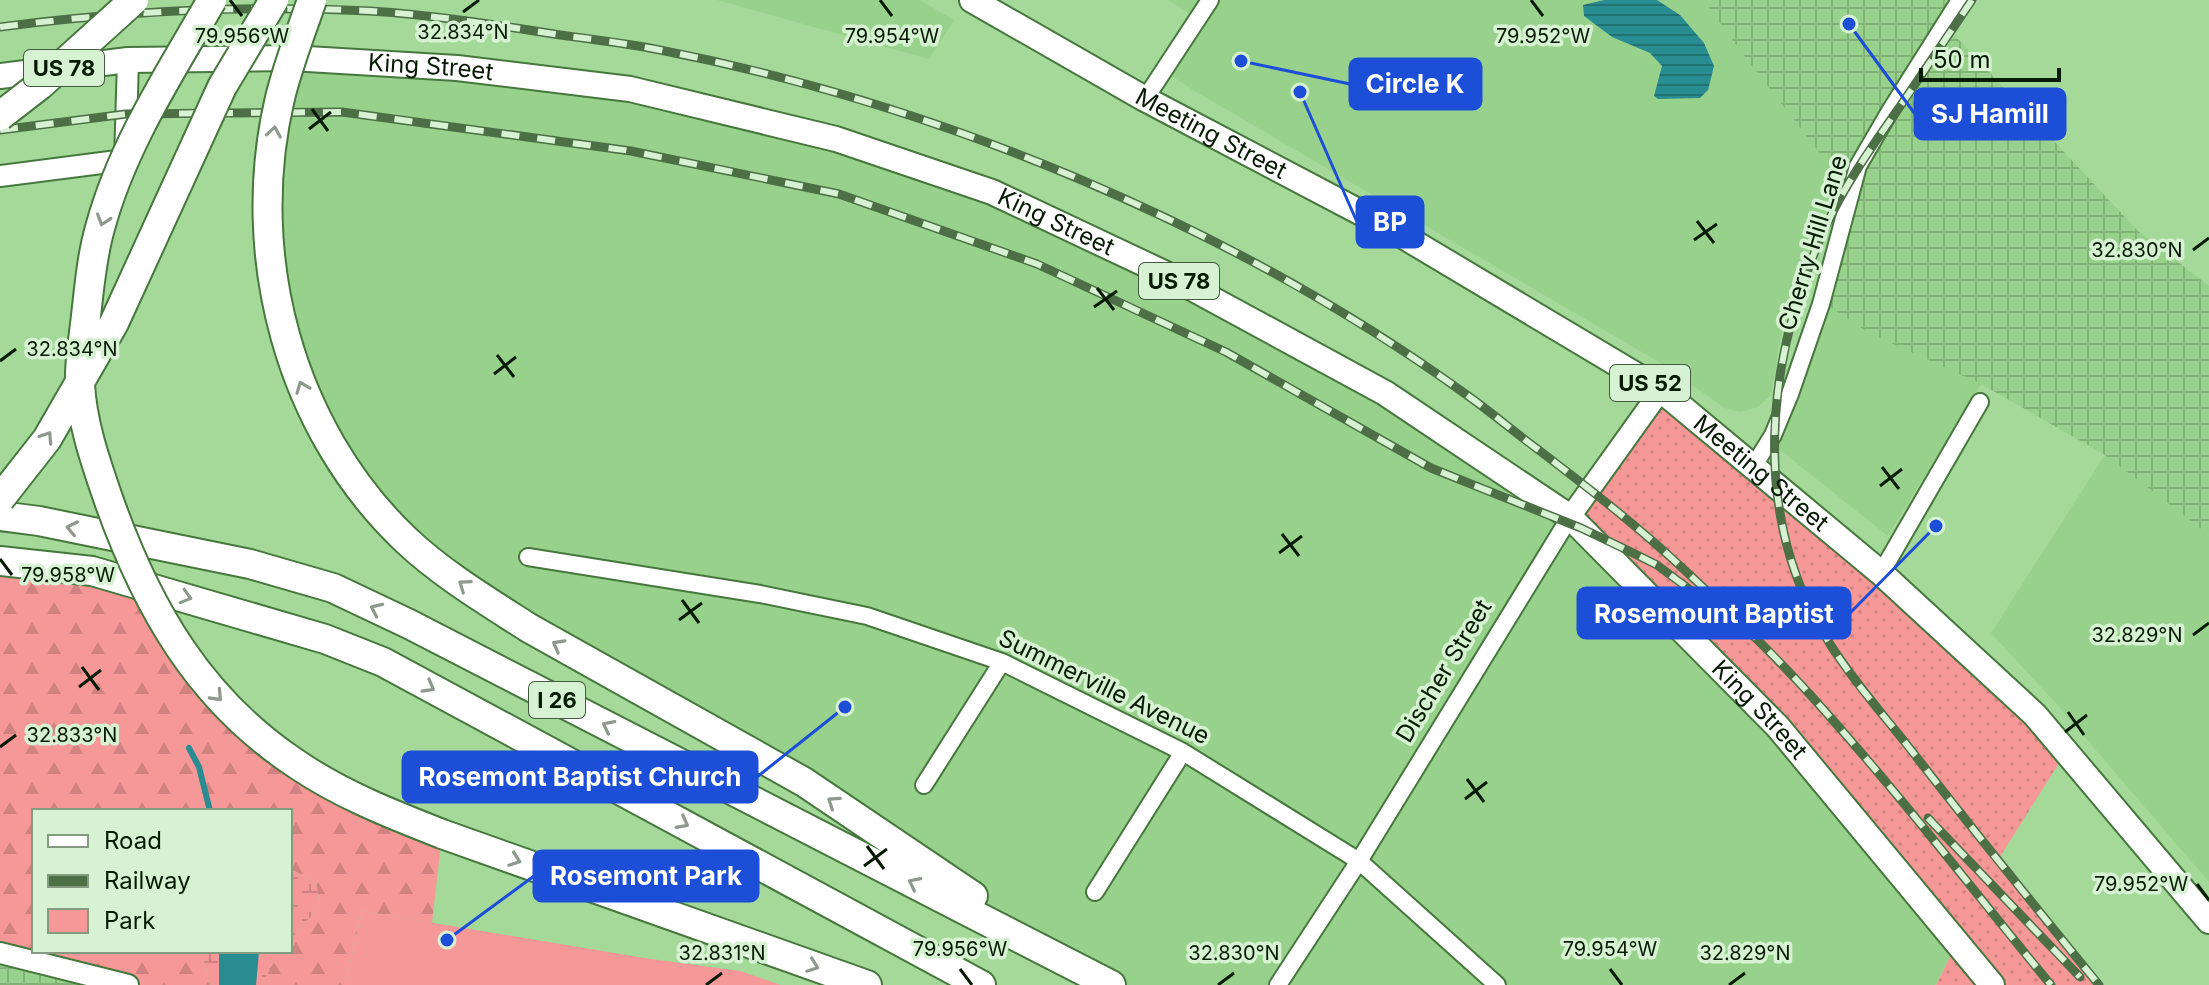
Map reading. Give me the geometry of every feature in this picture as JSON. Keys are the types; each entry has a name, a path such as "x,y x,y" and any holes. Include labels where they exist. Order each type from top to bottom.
{"highway":[{"path":"0,116 40,85 134,0"},
{"path":"212,0 148,109 100,227 90,283 80,382 85,425 114,515 157,615 182,654 216,695 253,731 295,763 365,804 867,985"},
{"path":"0,499 47,439 114,323 222,87 274,0"},
{"path":"312,0 280,98 270,161 269,237 274,287 296,372 319,426 342,466 370,503 407,541 461,584 529,628 804,782 1084,970"},
{"name":"I 26","path":"0,516 39,521 250,564 333,588 409,624 1111,985"},
{"name":"I 26","path":"0,561 92,571 311,635 383,662 981,985"}],"main road":[{"name":"Meeting Street","path":"972,0 1145,99 1388,227 1661,390 1881,573 2035,715 2209,921"},
{"name":"King Street","path":"0,76 128,60 291,58 457,68 630,89 836,139 992,192 1166,274 1385,393 1570,517 1778,727 1992,985"}],"street":[{"path":"1145,99 1210,0"},
{"name":"Cherry Hill Lane","path":"1753,467 1773,435 1796,379 1821,304 1858,166 1960,0"},
{"path":"0,176 125,160 128,60"},
{"name":"Discher Street","path":"1278,985 1359,861 1570,517 1661,390"},
{"path":"1881,573 1980,402"},
{"name":"Summerville Avenue","path":"528,557 760,594 867,616 1002,662 1183,752 1359,861 1497,985"},
{"path":"924,785 1002,662"},
{"path":"1095,892 1183,752"},
{"path":"0,953 128,985"}],"shaded area":[{"path":"717,0 920,0 954,20 929,59"},
{"path":"1168,0 1709,0 1707,4 1746,58 1841,180 1805,253 1782,330 1771,395 1758,407 1740,412 1725,408 1659,362 1193,90 1163,70 1198,18"},
{"path":"1709,0 1960,0 1945,25 2138,231 2209,286 2209,535 2105,455 1981,384 1869,333 1821,301 1850,192 1706,4"},
{"path":"291,58 630,89 992,192 1385,393 1581,528 1778,727 1957,943 1935,985 1111,985 1084,970 872,828 461,584 342,466 274,287"},
{"path":"1821,301 1869,333 1981,384 1888,536 1769,441"},
{"path":"2105,455 2209,535 2209,882 2053,700 1991,633"},
{"path":"0,953 122,985 0,985"}],"green space":[{"path":"1661,390 2066,752 1998,860 2099,985 1936,985 1957,943 1778,727 1570,517"},
{"path":"0,563 144,586 253,731 442,834 432,923 362,911 345,985 261,985 279,953 292,953 292,938 320,906 316,882 292,870 292,809 32,809 32,953 202,953 211,985 122,985 0,953"},
{"path":"292,870 316,882 320,906 292,938"},
{"path":"362,911 740,971 781,985 345,985"},
{"path":"202,953 279,953 261,985 211,985"}],"water":[{"path":"1604,0 1657,0 1680,15 1704,43 1714,66 1708,90 1700,98 1658,99 1654,96 1662,66 1650,53 1612,37 1584,16 1583,5"}],"waterway":[{"path":"189,748 199,767 210,809"},
{"path":"222,953 222,985"},
{"path":"239,985 242,953"}],"railway":[{"path":"1972,0 1850,180 1825,228 1789,331 1779,384 1775,438 1777,491 1787,544 1804,595 1830,644 1861,688 2099,985"},
{"path":"0,27 185,11 324,9 442,18 643,47 761,72 973,137 1078,178 1180,225 1279,276 1374,332 1483,407 1662,549 1752,634 1822,708 1910,810 2051,985"},
{"path":"0,130 126,114 342,112 631,151 839,194 1037,264 1226,352 1431,468 1581,528 1657,565 1697,595"},
{"path":"1928,818 2080,977"}],"place":[{"name":"SJ Hamill","path":"1849,24"},
{"name":"Circle K","path":"1241,61"},
{"name":"BP","path":"1300,92"},
{"name":"Rosemount Baptist","path":"1936,526"},
{"name":"Rosemont Baptist Church","path":"845,707"},
{"name":"Rosemont Park","path":"447,940"}]}
